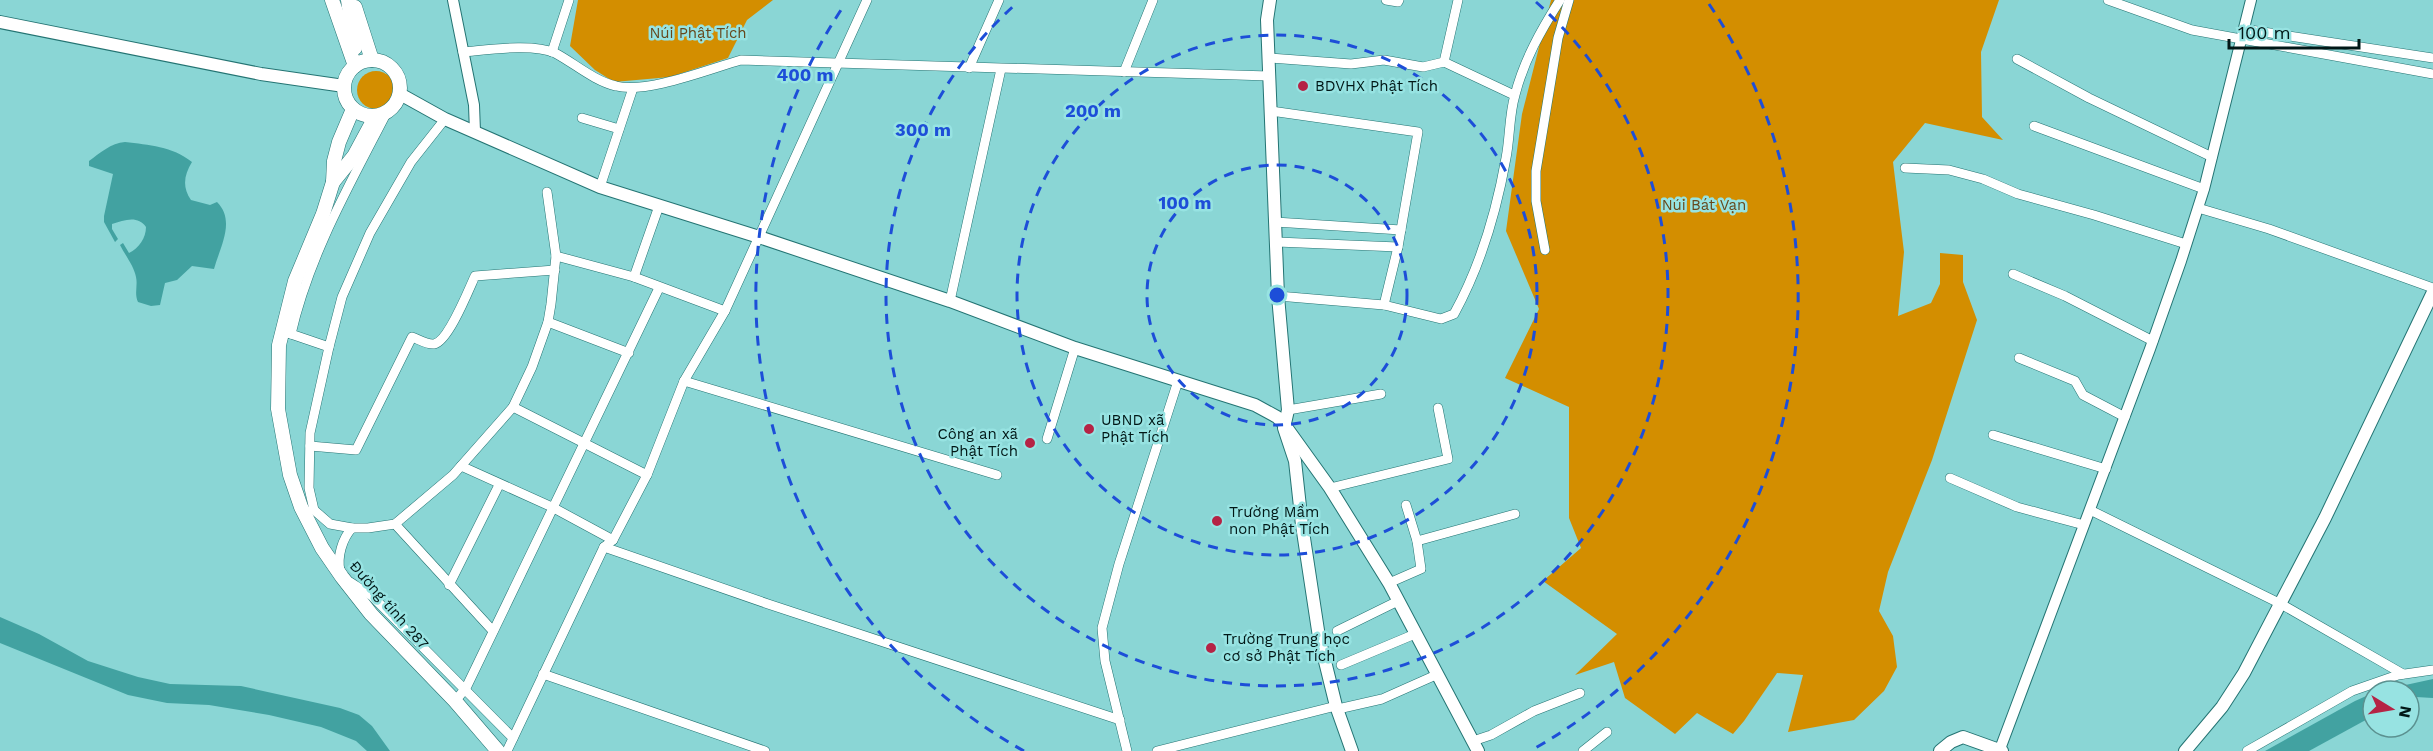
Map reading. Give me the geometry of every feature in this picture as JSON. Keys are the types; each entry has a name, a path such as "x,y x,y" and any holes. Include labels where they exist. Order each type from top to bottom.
{"main road":[{"path":"332,0 356,65"},
{"path":"351,0 356,65"},
{"path":"351,0 372,60"},
{"path":"1270,0 1267,20 1278,296 1288,410 1284,424 1295,461 1319,637 1337,707 1352,751"},
{"path":"0,22 261,74 344,86"},
{"path":"372,60 383,62 393,68 400,83 400,94 394,106 381,114 366,116 353,109 345,97 344,86 348,73 356,65 372,60"},
{"path":"400,94 445,119 600,187 950,301 1075,348 1255,405 1277,417 1330,488 1389,583 1436,675 1476,746"},
{"name":"Đường tỉnh 287","path":"353,109 339,142 334,161 333,182 323,214 295,281 286,333 279,345 277,392 290,475 301,507 322,548 342,578 371,614 455,701 498,751"},
{"name":"Đường tỉnh 287","path":"333,182 354,156 381,114"},
{"path":"2185,751 2222,707 2244,673 2281,604 2433,290"},
{"path":"1940,751 1951,742 1963,737 2001,750"}],"street":[{"path":"453,0 474,105 475,132"},
{"path":"552,52 569,0"},
{"path":"507,751 604,547 613,540 647,475 684,381 724,311 867,0"},
{"path":"969,68 999,0"},
{"path":"1124,72 1153,0"},
{"path":"1386,0 1398,2 1399,0"},
{"path":"1444,62 1458,0"},
{"path":"1278,296 1384,305 1441,319 1454,314 1475,275 1491,228 1500,194 1514,96 1537,36 1560,0"},
{"path":"1545,250 1536,201 1536,171 1558,38 1569,0"},
{"path":"2108,0 2192,30 2433,74"},
{"path":"2001,750 2153,341 2198,208 2251,0"},
{"path":"2244,29 2433,58"},
{"path":"463,52 519,49 552,52 614,86 633,88 741,60 1269,76"},
{"path":"1269,58 1351,64 1384,60 1422,67 1444,62 1514,96"},
{"path":"2017,59 2089,98 2212,157"},
{"path":"950,301 1001,69"},
{"path":"600,187 633,88"},
{"path":"1271,111 1418,132 1398,247 1384,305"},
{"path":"329,347 286,333 312,264 381,114"},
{"path":"582,118 619,129"},
{"path":"445,119 411,162 370,233 342,297 310,433 309,488 314,510 330,524 352,528 395,524 461,466 513,407 548,322 556,256 546,192"},
{"path":"2034,126 2204,189"},
{"path":"1905,168 1949,170 1983,179 2018,194 2186,244"},
{"path":"634,277 659,206"},
{"path":"2198,208 2269,230 2433,290"},
{"path":"1275,222 1401,230"},
{"path":"1277,242 1398,247"},
{"path":"556,256 634,277 724,311"},
{"path":"310,446 356,450 412,337 429,343 436,344 440,341 448,330 475,276 555,270"},
{"path":"2013,274 2066,296 2153,341"},
{"path":"455,701 466,688 659,288"},
{"path":"548,322 629,353"},
{"path":"1047,439 1075,348"},
{"path":"2019,358 2075,381 2083,395 2125,417"},
{"path":"684,381 997,475"},
{"path":"1127,751 1102,647 1104,615 1178,381"},
{"path":"1288,410 1381,394"},
{"path":"513,407 647,475"},
{"path":"1330,488 1448,459 1438,408"},
{"path":"1993,435 2106,469"},
{"path":"461,466 552,507 613,540"},
{"path":"1950,478 2017,507 2084,525"},
{"path":"449,585 499,485"},
{"path":"1389,583 1421,569 1417,541 1406,505"},
{"path":"2090,510 2281,604 2403,674"},
{"path":"1417,541 1515,514"},
{"path":"395,524 493,631"},
{"path":"352,528 344,540 338,562 342,578 372,596 466,688 513,738"},
{"path":"604,547 768,604 1120,720"},
{"path":"1337,631 1398,601"},
{"path":"1341,665 1415,634"},
{"path":"2247,751 2352,691 2403,674 2433,670"},
{"path":"543,674 765,751"},
{"path":"1157,751 1337,707 1382,699 1436,675"},
{"path":"1476,746 1534,711 1580,693"},
{"path":"1583,751 1607,732"}],"green space":[{"name":"Núi Phật Tích","path":"578,0 773,0 747,20 728,58 670,77 614,82 595,70 570,46"},
{"name":"Núi Bát Vạn","path":"1551,0 1999,0 1981,52 1982,117 2003,140 1925,123 1893,162 1904,252 1898,316 1931,303 1940,284 1940,253 1963,255 1963,282 1977,320 1932,460 1888,572 1879,611 1893,636 1897,667 1884,691 1854,720 1788,732 1803,675 1777,673 1733,734 1697,713 1675,734 1625,698 1614,662 1575,675 1617,634 1543,581 1581,548 1569,518 1569,407 1505,378 1539,309 1506,231 1522,114"},
{"path":"376,71 389,77 395,90 389,103 376,109 363,103 357,90 363,77"}],"water":[{"path":"125,142 168,149 192,162 185,181 191,200 210,205 217,202 223,209 225,217 225,234 214,269 192,266 177,280 165,283 160,305 151,306 138,302 135,273 120,245 123,243 129,253 133,251 143,239 146,227 135,220 112,224 112,229 118,239 115,242 104,222 113,174 89,166 89,161 102,152 115,144"},
{"path":"0,617 39,634 88,661 138,677 170,684 241,686 340,708 359,715 372,726 390,751 367,751 356,741 321,727 269,715 209,705 167,703 128,695 0,643"},
{"path":"2433,679 2433,698 2421,697 2421,682"},
{"path":"2361,698 2361,723 2309,751 2265,751"}],"place":[{"name":"BDVHX Phật Tích","path":"1303,86"},
{"name":"UBND xã Phật Tích","path":"1089,429"},
{"name":"Công an xã Phật Tích","path":"1030,443"},
{"name":"Trường Mầm non Phật Tích","path":"1217,521"},
{"name":"Trường Trung học cơ sở Phật Tích","path":"1211,648"}]}
